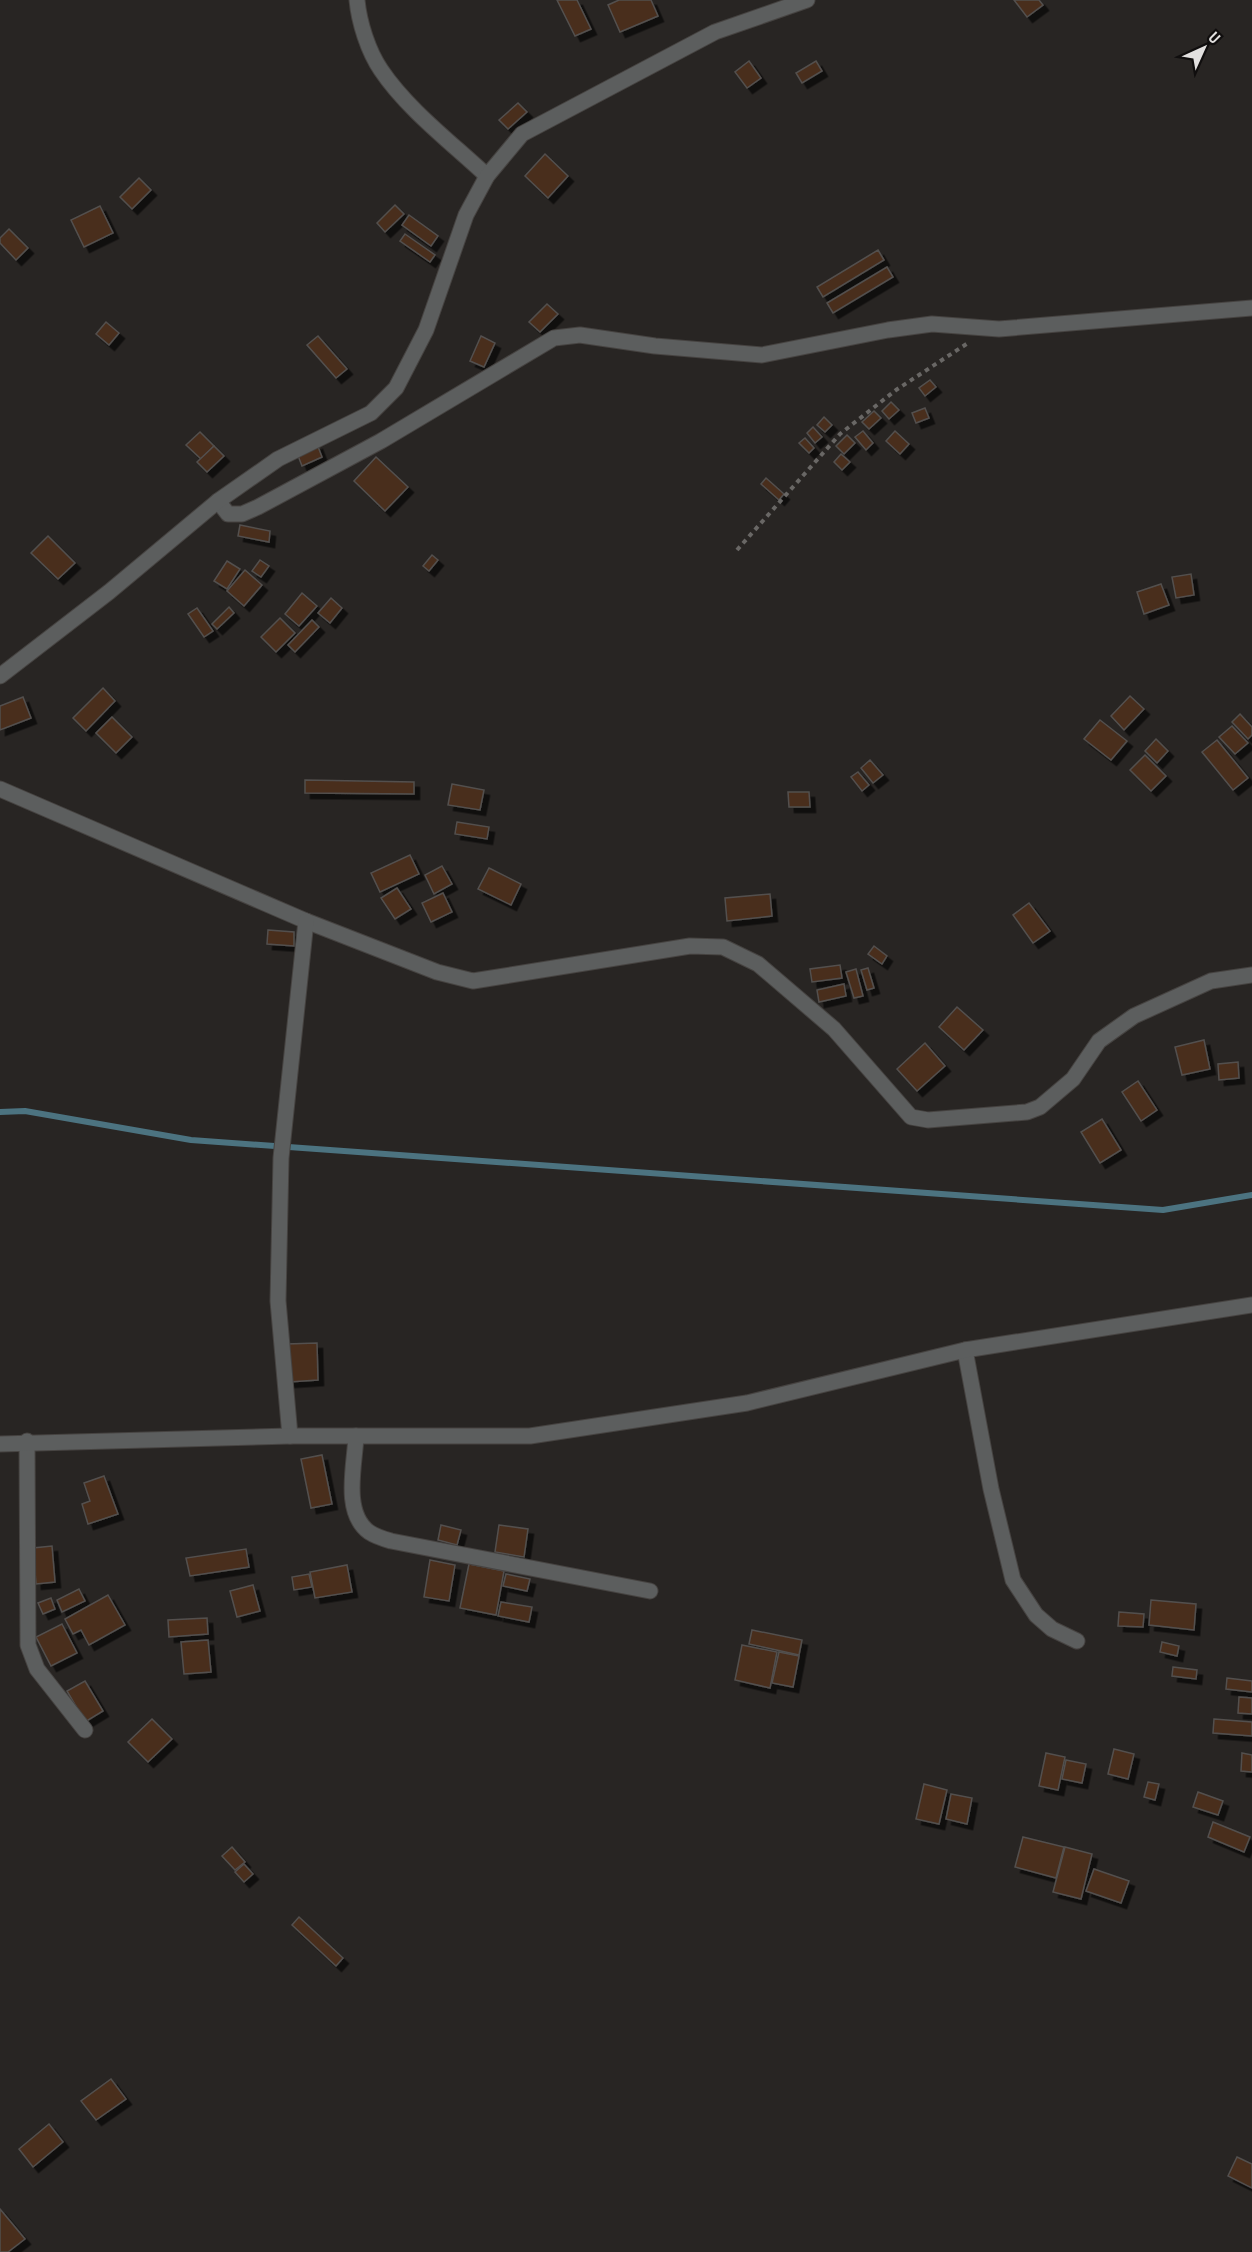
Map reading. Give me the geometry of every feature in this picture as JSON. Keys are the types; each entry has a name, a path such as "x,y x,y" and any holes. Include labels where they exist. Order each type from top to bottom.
{"street":[{"path":"357,0 359,18 381,70 416,109 487,176"},
{"path":"0,676 109,592 218,501 279,459 371,413 396,388 426,330 465,215 487,176 522,135 715,32 807,0"},
{"path":"218,501 228,514 242,514 258,507 381,441 554,338 580,335 655,346 762,355 888,330 932,324 992,328 1252,308"},
{"path":"0,789 306,921 437,972 473,981 690,946 723,947 758,963 834,1029 911,1117 928,1120 1014,1115 1040,1107 1073,1079 1099,1041 1134,1016 1211,981 1252,975"},
{"path":"290,1436 278,1301 281,1158 306,921"},
{"path":"0,1444 290,1436 530,1436 747,1403 965,1350 1252,1305"},
{"path":"965,1350 991,1489 1013,1580 1036,1615 1052,1629 1077,1641"},
{"path":"356,1436 353,1506 358,1520 369,1532 391,1541 650,1591"},
{"path":"27,1442 28,1645 36,1669 85,1730"}],"path":[{"path":"737,550 840,434 896,390 992,328"}],"building":[{"path":"557,0 577,0 591,29 575,36"},
{"path":"619,0 651,0 658,16 620,32 608,5"},
{"path":"1014,0 1039,0 1043,5 1027,17"},
{"path":"749,61 761,78 747,88 735,72"},
{"path":"816,61 822,71 802,83 796,73"},
{"path":"518,103 527,112 508,129 499,120"},
{"path":"545,154 568,176 548,198 525,176"},
{"path":"139,178 151,190 132,209 120,197"},
{"path":"395,205 404,214 385,232 377,223"},
{"path":"100,206 113,233 84,247 71,220"},
{"path":"409,215 438,236 431,246 402,225"},
{"path":"9,229 28,248 16,260 0,243 0,238"},
{"path":"405,234 435,255 430,262 400,241"},
{"path":"878,250 884,260 823,297 817,287"},
{"path":"887,267 893,277 833,313 827,303"},
{"path":"547,304 558,314 540,332 529,322"},
{"path":"106,322 119,333 109,345 96,334"},
{"path":"318,336 347,369 336,378 307,345"},
{"path":"481,336 495,343 484,367 470,361"},
{"path":"930,380 936,387 925,396 919,388"},
{"path":"891,402 899,410 889,419 882,411"},
{"path":"925,408 929,418 916,423 912,413"},
{"path":"874,411 881,418 869,429 862,422"},
{"path":"824,417 832,425 825,432 817,425"},
{"path":"813,427 822,437 815,443 807,433"},
{"path":"863,431 873,443 866,450 855,437"},
{"path":"895,431 909,444 900,454 886,441"},
{"path":"200,432 214,446 201,459 186,445"},
{"path":"847,435 855,443 844,454 836,446"},
{"path":"805,438 814,448 809,453 799,443"},
{"path":"317,444 322,457 302,466 297,453"},
{"path":"214,446 224,456 207,472 197,462"},
{"path":"841,454 850,462 842,470 834,462"},
{"path":"376,457 408,487 385,511 354,481"},
{"path":"766,478 784,494 779,500 761,484"},
{"path":"240,525 270,531 269,542 238,536"},
{"path":"48,536 75,563 58,579 31,553"},
{"path":"432,555 438,560 429,571 423,566"},
{"path":"260,560 269,566 261,577 252,571"},
{"path":"227,561 240,569 227,589 214,581"},
{"path":"245,570 262,585 244,606 227,591"},
{"path":"1191,574 1194,595 1176,598 1172,577"},
{"path":"1161,584 1169,605 1144,614 1137,592"},
{"path":"302,593 317,606 299,626 285,614"},
{"path":"331,598 342,608 330,623 318,613"},
{"path":"229,607 234,613 217,629 212,624"},
{"path":"197,608 213,631 204,637 188,614"},
{"path":"280,618 295,633 276,652 261,637"},
{"path":"312,620 319,627 295,652 288,645"},
{"path":"103,688 115,701 86,731 73,718"},
{"path":"1130,696 1144,709 1124,730 1111,716"},
{"path":"23,697 31,718 0,730 0,706"},
{"path":"1240,714 1252,727 1252,735 1248,739 1232,722"},
{"path":"112,717 132,737 116,753 96,733"},
{"path":"1100,720 1127,741 1111,760 1084,739"},
{"path":"1232,726 1248,743 1235,754 1219,737"},
{"path":"1156,739 1168,751 1157,763 1145,751"},
{"path":"1217,740 1248,778 1233,790 1202,752"},
{"path":"1145,755 1166,776 1151,791 1130,770"},
{"path":"870,760 883,775 873,783 861,768"},
{"path":"858,772 869,785 862,791 851,777"},
{"path":"305,780 414,782 414,794 305,793"},
{"path":"452,784 484,790 480,810 448,805"},
{"path":"788,792 809,792 810,807 789,807"},
{"path":"457,822 489,827 487,839 455,834"},
{"path":"410,855 419,874 380,892 371,873"},
{"path":"442,866 452,884 434,894 425,875"},
{"path":"489,868 521,884 511,905 478,889"},
{"path":"397,888 411,909 395,919 381,898"},
{"path":"443,893 452,912 431,922 422,903"},
{"path":"770,894 772,916 727,921 725,898"},
{"path":"1029,903 1050,931 1033,943 1013,915"},
{"path":"268,930 294,932 294,946 267,944"},
{"path":"874,946 887,956 882,964 868,954"},
{"path":"840,965 842,978 812,982 810,969"},
{"path":"868,968 874,988 867,990 861,970"},
{"path":"856,969 863,996 854,998 846,972"},
{"path":"844,984 846,996 819,1002 817,990"},
{"path":"957,1007 983,1030 964,1050 939,1027"},
{"path":"1204,1040 1210,1069 1182,1075 1175,1047"},
{"path":"925,1043 945,1066 917,1091 897,1069"},
{"path":"1238,1062 1239,1078 1219,1080 1218,1064"},
{"path":"1138,1081 1157,1110 1141,1121 1122,1092"},
{"path":"1102,1119 1121,1150 1100,1163 1081,1132"},
{"path":"317,1343 318,1380 289,1382 287,1344"},
{"path":"322,1455 332,1504 311,1508 301,1459"},
{"path":"104,1476 118,1514 88,1524 82,1504 90,1501 84,1483"},
{"path":"441,1525 461,1530 457,1545 438,1540"},
{"path":"499,1525 528,1529 524,1557 495,1552"},
{"path":"52,1546 55,1582 36,1584 33,1548"},
{"path":"246,1549 249,1567 190,1576 186,1558"},
{"path":"430,1560 455,1565 449,1601 424,1597"},
{"path":"469,1564 504,1571 496,1615 460,1608"},
{"path":"347,1565 352,1592 315,1598 310,1572"},
{"path":"309,1574 312,1587 294,1590 292,1577"},
{"path":"506,1574 530,1579 527,1591 503,1586"},
{"path":"253,1585 260,1611 237,1617 230,1591"},
{"path":"79,1589 85,1601 62,1612 57,1600"},
{"path":"108,1595 125,1625 89,1645 81,1630 73,1634 65,1619"},
{"path":"51,1598 55,1609 43,1614 38,1603"},
{"path":"1151,1600 1196,1604 1194,1630 1149,1625"},
{"path":"501,1602 532,1607 529,1622 498,1616"},
{"path":"1119,1612 1144,1614 1143,1627 1118,1626"},
{"path":"207,1618 208,1634 169,1637 168,1620"},
{"path":"62,1624 77,1653 51,1666 36,1637"},
{"path":"752,1630 802,1640 799,1655 749,1644"},
{"path":"208,1640 211,1672 184,1674 181,1642"},
{"path":"1162,1642 1179,1646 1177,1656 1160,1652"},
{"path":"742,1645 777,1652 770,1688 735,1680"},
{"path":"779,1652 799,1656 793,1687 772,1683"},
{"path":"1173,1667 1197,1670 1196,1679 1172,1676"},
{"path":"1227,1678 1252,1681 1252,1692 1226,1689"},
{"path":"85,1681 103,1711 85,1722 67,1691"},
{"path":"1239,1697 1252,1698 1252,1714 1238,1713"},
{"path":"152,1719 172,1739 148,1762 128,1742"},
{"path":"1214,1719 1252,1722 1252,1736 1213,1733"},
{"path":"1114,1749 1134,1754 1128,1779 1108,1774"},
{"path":"1046,1753 1065,1757 1058,1790 1039,1786"},
{"path":"1242,1753 1252,1755 1252,1772 1241,1771"},
{"path":"1066,1760 1086,1764 1082,1783 1062,1779"},
{"path":"1148,1782 1159,1784 1155,1800 1144,1797"},
{"path":"924,1784 947,1790 939,1824 916,1819"},
{"path":"1198,1792 1223,1801 1218,1815 1193,1807"},
{"path":"951,1794 972,1798 967,1824 946,1819"},
{"path":"1213,1822 1250,1837 1244,1852 1208,1837"},
{"path":"1023,1837 1064,1847 1056,1878 1015,1867"},
{"path":"232,1847 245,1862 235,1870 222,1856"},
{"path":"1065,1847 1092,1854 1081,1899 1053,1892"},
{"path":"244,1864 253,1874 244,1882 235,1872"},
{"path":"1094,1869 1129,1881 1121,1903 1086,1891"},
{"path":"299,1917 343,1958 336,1966 292,1925"},
{"path":"111,2079 126,2099 96,2120 81,2101"},
{"path":"49,2124 63,2142 33,2167 19,2149"},
{"path":"1237,2157 1252,2164 1252,2188 1228,2176"},
{"path":"0,2209 25,2239 8,2252 0,2252"}],"waterway":[{"path":"0,1112 25,1111 191,1140 1163,1210 1252,1195"}]}
